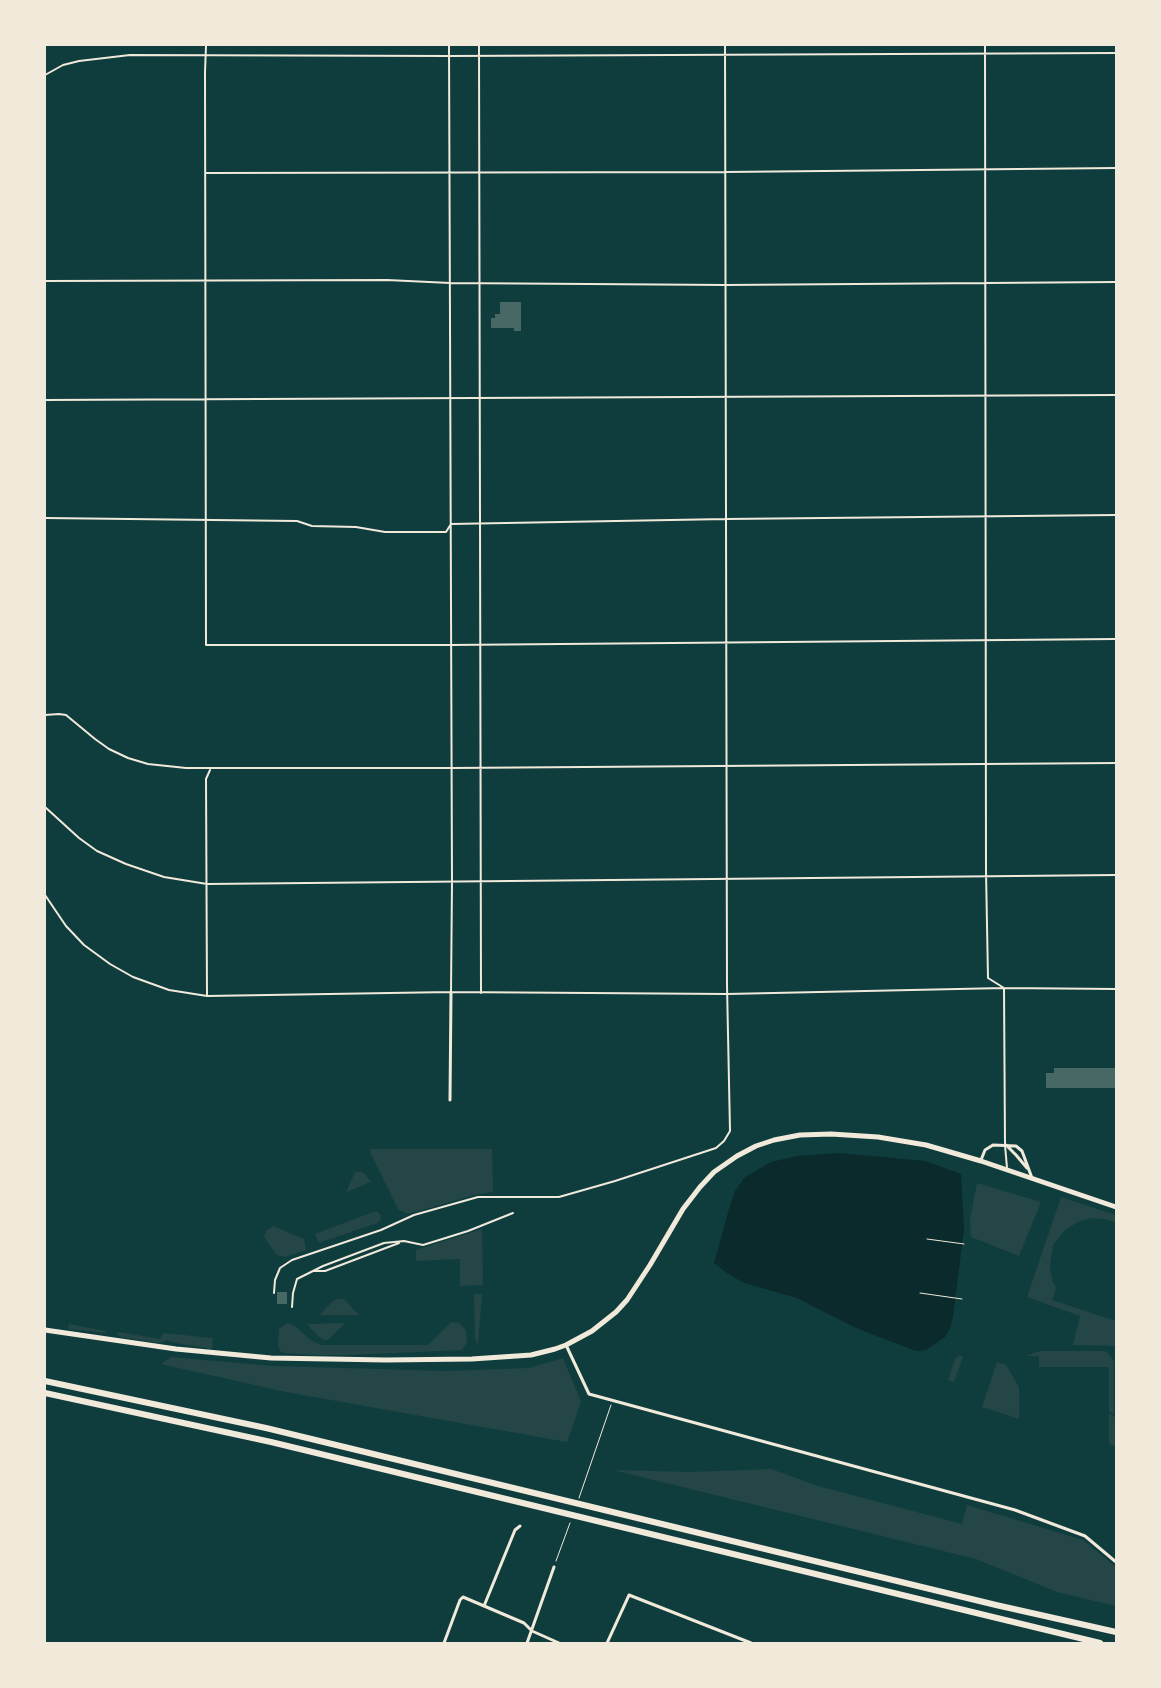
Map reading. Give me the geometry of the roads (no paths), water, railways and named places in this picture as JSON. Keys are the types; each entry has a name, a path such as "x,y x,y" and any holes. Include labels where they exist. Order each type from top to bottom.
{"highway":[{"path":"45,1380 266,1428 996,1605 1116,1632"},
{"path":"45,1393 271,1442 1100,1643"}],"main road":[{"path":"45,1330 176,1349 243,1356 395,1360 502,1358 531,1355 566,1345 592,1331 627,1300 650,1266 683,1209 707,1179 732,1159 756,1146 800,1135 892,1138 926,1145 981,1161 1116,1207"}],"street":[{"path":"450,1100 451,992"},
{"path":"981,1161 985,1150 993,1145 1016,1146 1022,1151 1032,1178"},
{"path":"1005,1145 1029,1170"},
{"path":"566,1345 588,1394 1016,1510 1085,1536 1114,1557 1116,1562"},
{"path":"484,1606 515,1530 520,1526"},
{"path":"528,1643 554,1567"},
{"path":"607,1643 629,1595 751,1643"},
{"path":"444,1643 460,1600 463,1597 524,1623 532,1631 559,1643"},
{"path":"738,1643 740,1638"}],"lane":[{"path":"449,45 451,992"},
{"path":"480,45 481,993"},
{"path":"274,1292 275,1280 280,1268 292,1260 381,1230 414,1215 478,1197 559,1197 716,1148 724,1141 730,1131 727,994 725,45"},
{"path":"985,45 986,876 988,978 1004,988"},
{"path":"206,46 206,645 481,645 1116,639"},
{"path":"45,75 63,65 96,58 130,55 479,56 1116,53"},
{"path":"205,173 726,172 1116,168"},
{"path":"45,281 387,280 479,284 726,285 1116,282"},
{"path":"45,400 1116,395"},
{"path":"451,524 1116,515"},
{"path":"45,518 297,521 312,526 356,527 385,532 446,532 451,524"},
{"path":"45,715 66,715 109,749 128,758 169,767 211,769 1116,763"},
{"path":"207,996 206,779 211,769"},
{"path":"45,807 79,838 98,851 126,864 164,877 207,884 1116,875"},
{"path":"45,894 66,926 84,945 110,964 133,977 169,990 207,996 451,992 727,994 1004,988 1116,990"},
{"path":"1004,988 1005,1145 1007,1170"},
{"path":"292,1307 297,1278 311,1271 384,1243 404,1241 423,1245 468,1231 513,1213"},
{"path":"311,1271 325,1271 404,1241"}]}
